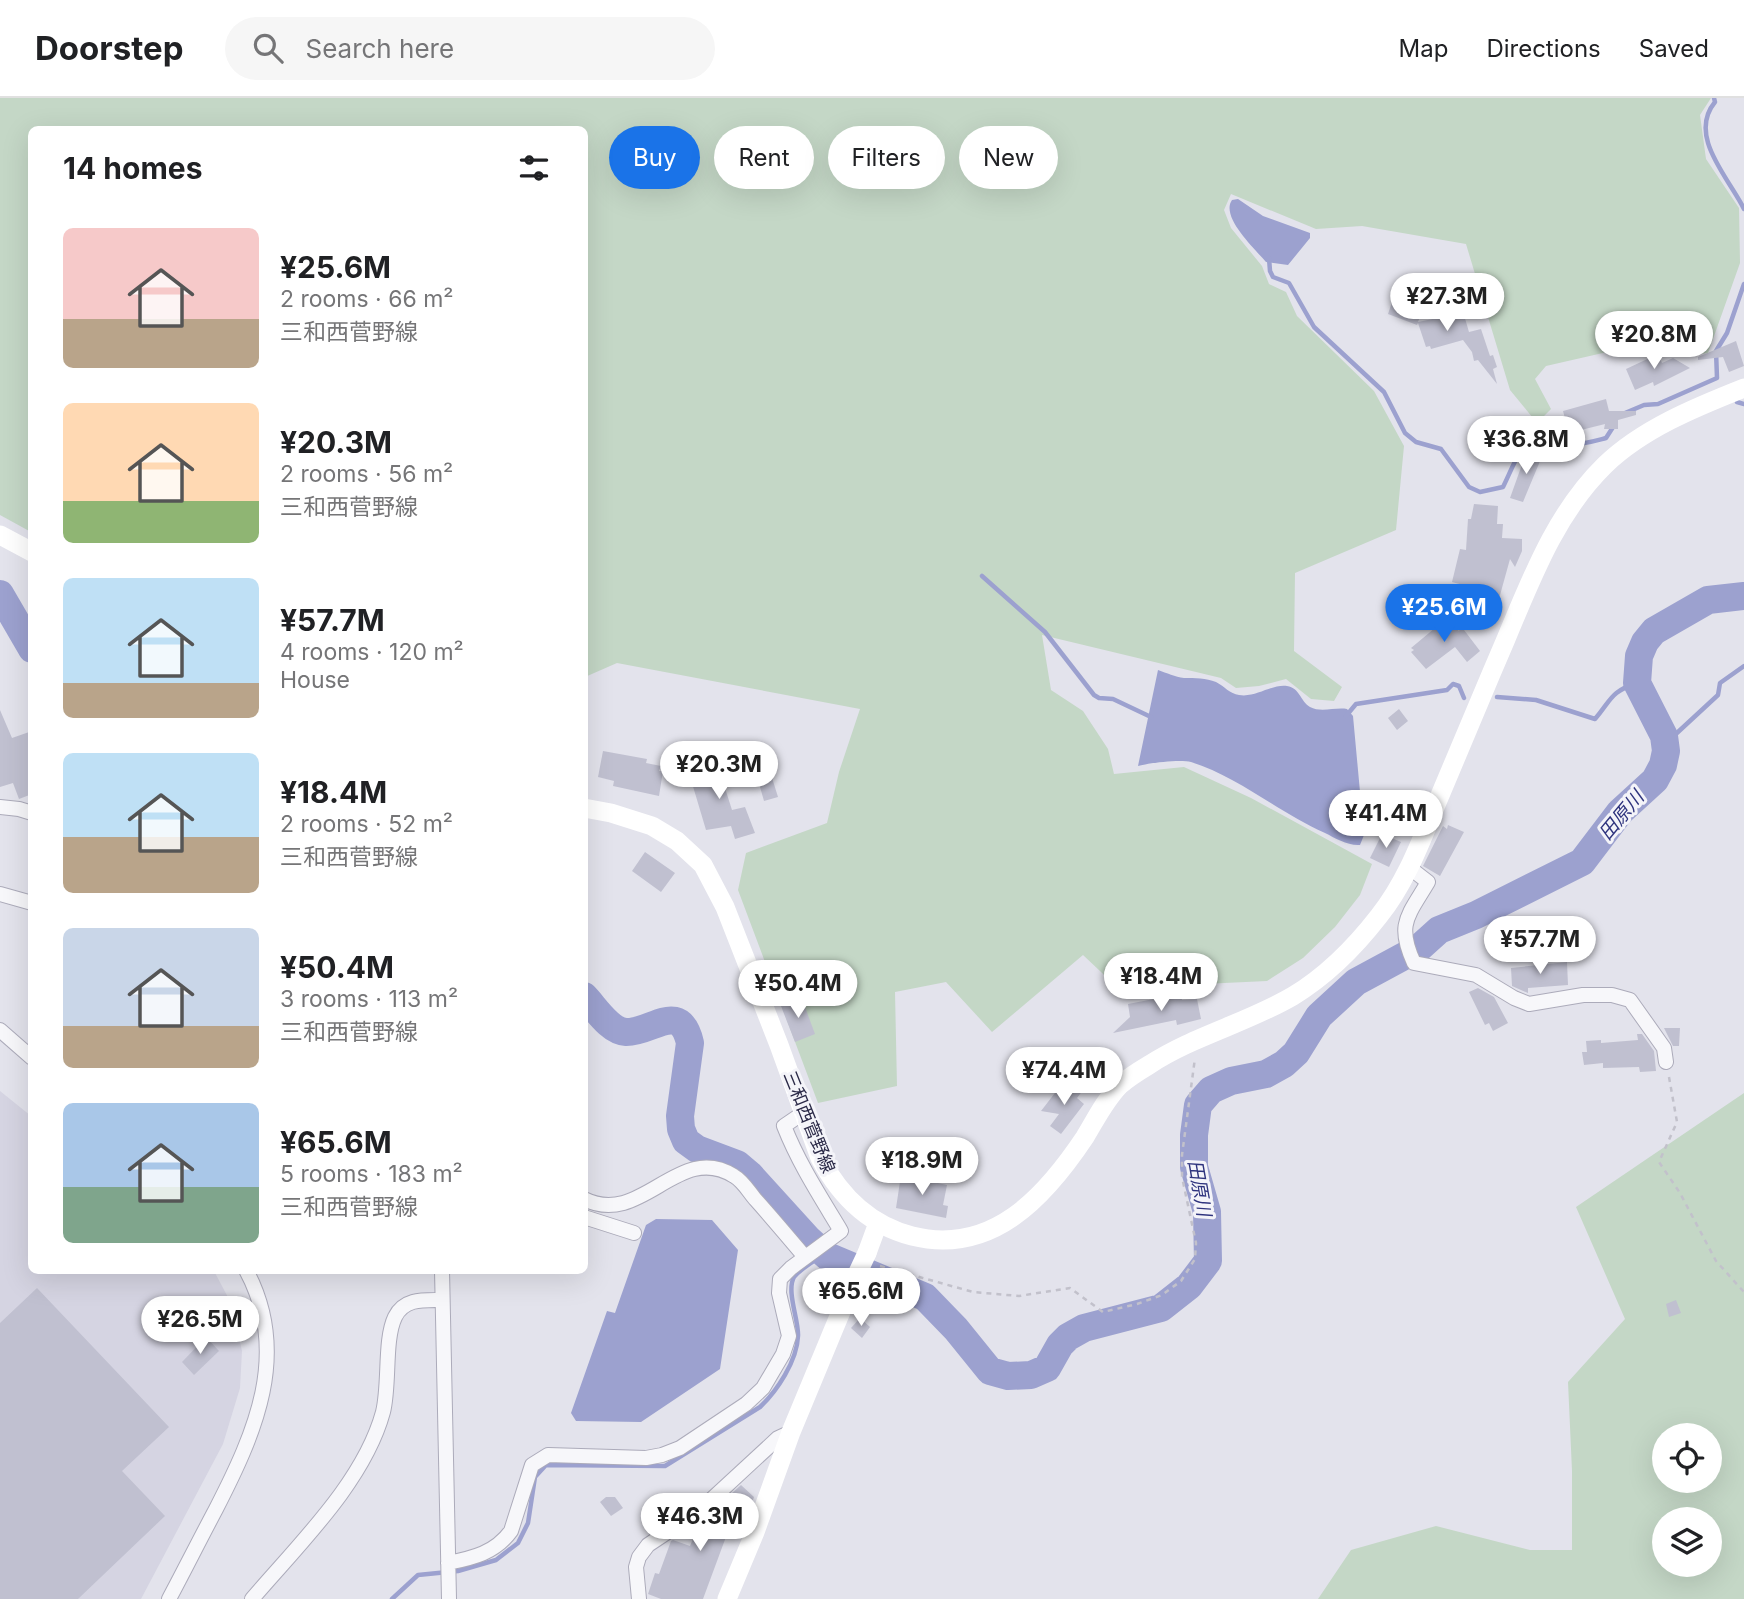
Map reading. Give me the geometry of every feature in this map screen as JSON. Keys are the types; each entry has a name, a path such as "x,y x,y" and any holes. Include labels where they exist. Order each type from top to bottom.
{"main road":[{"name":"三和西菅野線","path":"588,809 652,826 677,841 703,865 725,907 820,1158 838,1188 863,1213 899,1233 942,1240 987,1232 1006,1224 1033,1204 1085,1137 1100,1110 1120,1085 1151,1063 1291,997 1344,956 1381,915 1410,868 1554,532 1580,492 1607,463 1643,436 1686,413 1744,388"},
{"path":"0,536 28,550"},
{"path":"727,1599 755,1532 791,1432 852,1285 873,1259 878,1223"}],"street":[{"path":"0,807 28,812"},
{"path":"1410,868 1428,882 1405,920 1405,944 1414,963 1476,975 1529,1004 1583,995 1612,995 1630,1000 1664,1048 1666,1062"},
{"path":"0,894 28,902"},
{"path":"0,1030 28,1054"},
{"path":"448,1570 505,1540 511,1531 532,1465 542,1457 646,1458 662,1455 680,1448 746,1404 763,1388 783,1354 789,1336 779,1293 780,1279 790,1268 841,1231 813,1187 784,1126 803,1113"},
{"path":"588,1201 613,1207 690,1170 709,1166 721,1169 737,1178 807,1256"},
{"path":"588,1218 634,1233"},
{"path":"169,1599 243,1455 259,1412 267,1365 266,1341 258,1298 248,1274"},
{"path":"442,1274 449,1599"},
{"path":"253,1599 346,1488 362,1461 382,1413 395,1317 402,1306 415,1301 442,1300"},
{"path":"639,1599 636,1567 639,1557 648,1545 699,1511 778,1438 791,1432"}],"path":[{"path":"873,1259 973,1292 1019,1296 1070,1288 1102,1312 1162,1295 1181,1281 1195,1259 1196,1243 1182,1177 1182,1155 1196,1050 1192,1043"},
{"path":"1666,1062 1677,1122 1659,1162 1680,1193 1716,1261 1744,1292"}],"shaded area":[{"path":"0,1091 28,1114 28,1274 216,1274 231,1303 242,1351 240,1388 223,1444 141,1599 0,1599"}],"green space":[{"path":"0,98 1711,98 1700,115 1706,159 1739,208 1740,263 1708,353 1684,356 1662,328 1616,350 1546,366 1535,379 1551,409 1537,423 1510,390 1466,244 1362,226 1316,229 1231,194 1224,210 1231,228 1262,266 1269,284 1286,292 1297,316 1374,391 1404,446 1396,530 1295,573 1294,651 1342,687 1334,701 1311,699 1286,679 1259,686 1236,688 1221,678 1042,635 1051,690 1083,711 1108,749 1114,774 1184,767 1251,798 1372,864 1360,895 1335,927 1303,958 1267,981 1118,988 1083,955 992,1032 946,982 895,992 897,1086 818,1103 738,890 746,853 827,823 839,772 860,709 617,663 588,676 588,126 28,126 28,530 0,515"},
{"path":"1744,1093 1744,1599 1318,1599 1351,1550 1436,1526 1530,1550 1572,1550 1568,1382 1625,1319 1576,1207"}],"water":[{"path":"1238,199 1263,216 1310,233 1310,238 1288,265 1266,262 1240,233 1230,207 1232,200"},
{"path":"1158,670 1181,677 1212,681 1239,695 1251,695 1287,686 1295,689 1314,709 1347,709 1353,716 1364,835 1360,845 1337,839 1308,825 1226,777 1191,762 1172,761 1138,766"},
{"path":"656,1219 712,1220 738,1250 720,1369 641,1422 576,1421 571,1413 607,1311 615,1313 646,1225"}],"building":[{"path":"1393,299 1423,309 1418,322 1452,315 1452,319 1464,315 1469,332 1481,329 1490,356 1493,355 1497,367 1493,369 1497,384 1478,360 1474,361 1472,352 1463,340 1431,349 1430,346 1426,347 1418,323 1417,325 1388,314"},
{"path":"1736,341 1744,366 1729,372 1723,357 1698,360 1698,357"},
{"path":"1658,354 1662,363 1673,358 1690,368 1654,386 1653,382 1635,390 1626,369"},
{"path":"1606,399 1609,411 1636,411 1636,415 1618,420 1618,429 1604,429 1605,424 1569,433 1563,411"},
{"path":"1533,451 1543,454 1523,502 1510,498 1524,459"},
{"path":"1474,504 1498,506 1497,524 1503,524 1502,538 1522,539 1522,551 1515,567 1510,559 1497,606 1477,600 1480,594 1466,590 1467,586 1452,582 1460,549 1466,550 1468,519 1471,519"},
{"path":"1447,618 1459,631 1461,626 1480,651 1467,662 1455,647 1426,669 1411,652 1414,650 1411,648"},
{"path":"1399,709 1408,721 1397,730 1388,718"},
{"path":"0,710 12,738 28,732 28,796 19,799 13,783 0,787"},
{"path":"603,751 647,759 646,763 661,766 659,771 663,771 659,796 613,786 614,781 598,777"},
{"path":"723,763 724,766 728,765 732,780 729,781 730,784 724,785 732,810 745,807 755,833 735,839 731,826 706,830 689,773"},
{"path":"768,765 778,797 764,801 756,773"},
{"path":"1448,825 1464,832 1440,876 1423,866 1443,826 1447,829"},
{"path":"1382,834 1401,842 1389,867 1370,858"},
{"path":"645,852 675,873 661,892 632,871"},
{"path":"1567,962 1568,985 1528,988 1528,993 1512,986 1511,968"},
{"path":"1478,988 1494,997 1508,1023 1493,1031 1489,1023 1485,1025 1469,992"},
{"path":"1181,996 1182,1000 1197,999 1201,1019 1177,1025 1176,1020 1113,1033 1130,1017 1128,1004"},
{"path":"802,999 815,1034 795,1042 781,1006"},
{"path":"1664,1028 1680,1028 1679,1046 1673,1046"},
{"path":"1637,1034 1642,1034 1654,1051 1656,1071 1640,1072 1639,1067 1603,1068 1603,1063 1584,1065 1582,1052 1587,1052 1586,1041 1601,1040 1601,1043 1638,1040"},
{"path":"1072,1082 1083,1090 1077,1098 1084,1104 1061,1134 1050,1126 1059,1114 1041,1111 1058,1089 1063,1093"},
{"path":"901,1175 947,1185 943,1205 948,1206 946,1218 896,1208"},
{"path":"37,1288 169,1427 122,1471 165,1516 78,1599 0,1599 0,1323"},
{"path":"1676,1300 1681,1313 1669,1317 1666,1304"},
{"path":"860,1318 870,1327 862,1338 851,1328"},
{"path":"206,1337 219,1351 194,1375 182,1362"},
{"path":"741,1485 754,1497 742,1531 730,1526 703,1599 661,1599 648,1594 655,1573 659,1574 671,1541 690,1546 697,1529 705,1533 706,1530 710,1531 719,1505"},
{"path":"606,1497 615,1497 623,1508 611,1516 600,1502"}],"waterway":[{"path":"1714,98 1706,129 1708,143 1713,157 1744,209"},
{"path":"1269,258 1273,277 1289,283 1314,327 1384,392 1405,433 1416,442 1441,449 1469,487 1480,492 1503,487 1523,448 1543,430 1556,441 1580,444 1606,438 1615,424"},
{"path":"1625,413 1644,405 1658,404 1717,378 1716,351 1727,333 1744,284"},
{"path":"1737,402 1744,404"},
{"path":"982,576 1045,632 1094,695 1113,699 1151,717"},
{"name":"田原川","path":"0,594 28,642"},
{"name":"田原川","path":"588,1000 608,1023 620,1031 636,1031 672,1020 685,1030 690,1043 680,1116 686,1141 697,1149 737,1164 827,1256 925,1297 956,1329 990,1371 1008,1376 1031,1375 1047,1368 1060,1345 1084,1328 1161,1308 1189,1286 1208,1261 1207,1212 1194,1167 1194,1135 1198,1105 1211,1090 1231,1081 1266,1074 1284,1064 1296,1053 1319,1016 1356,982 1419,948 1439,930 1476,915 1582,862 1620,812 1655,780 1663,765 1666,751 1664,736 1637,683 1639,656 1645,642 1654,631 1708,600 1744,596"},
{"path":"1665,744 1718,695 1720,683 1744,666"},
{"path":"1497,697 1536,700 1595,719 1616,693 1637,683"},
{"path":"1346,716 1356,704 1447,690 1453,684 1459,686 1464,698"},
{"path":"392,1599 418,1575 458,1571 496,1560 518,1543 528,1523 535,1477 546,1465 665,1466 760,1407 785,1375 797,1346 798,1330 791,1290 794,1277 824,1254"}]}
